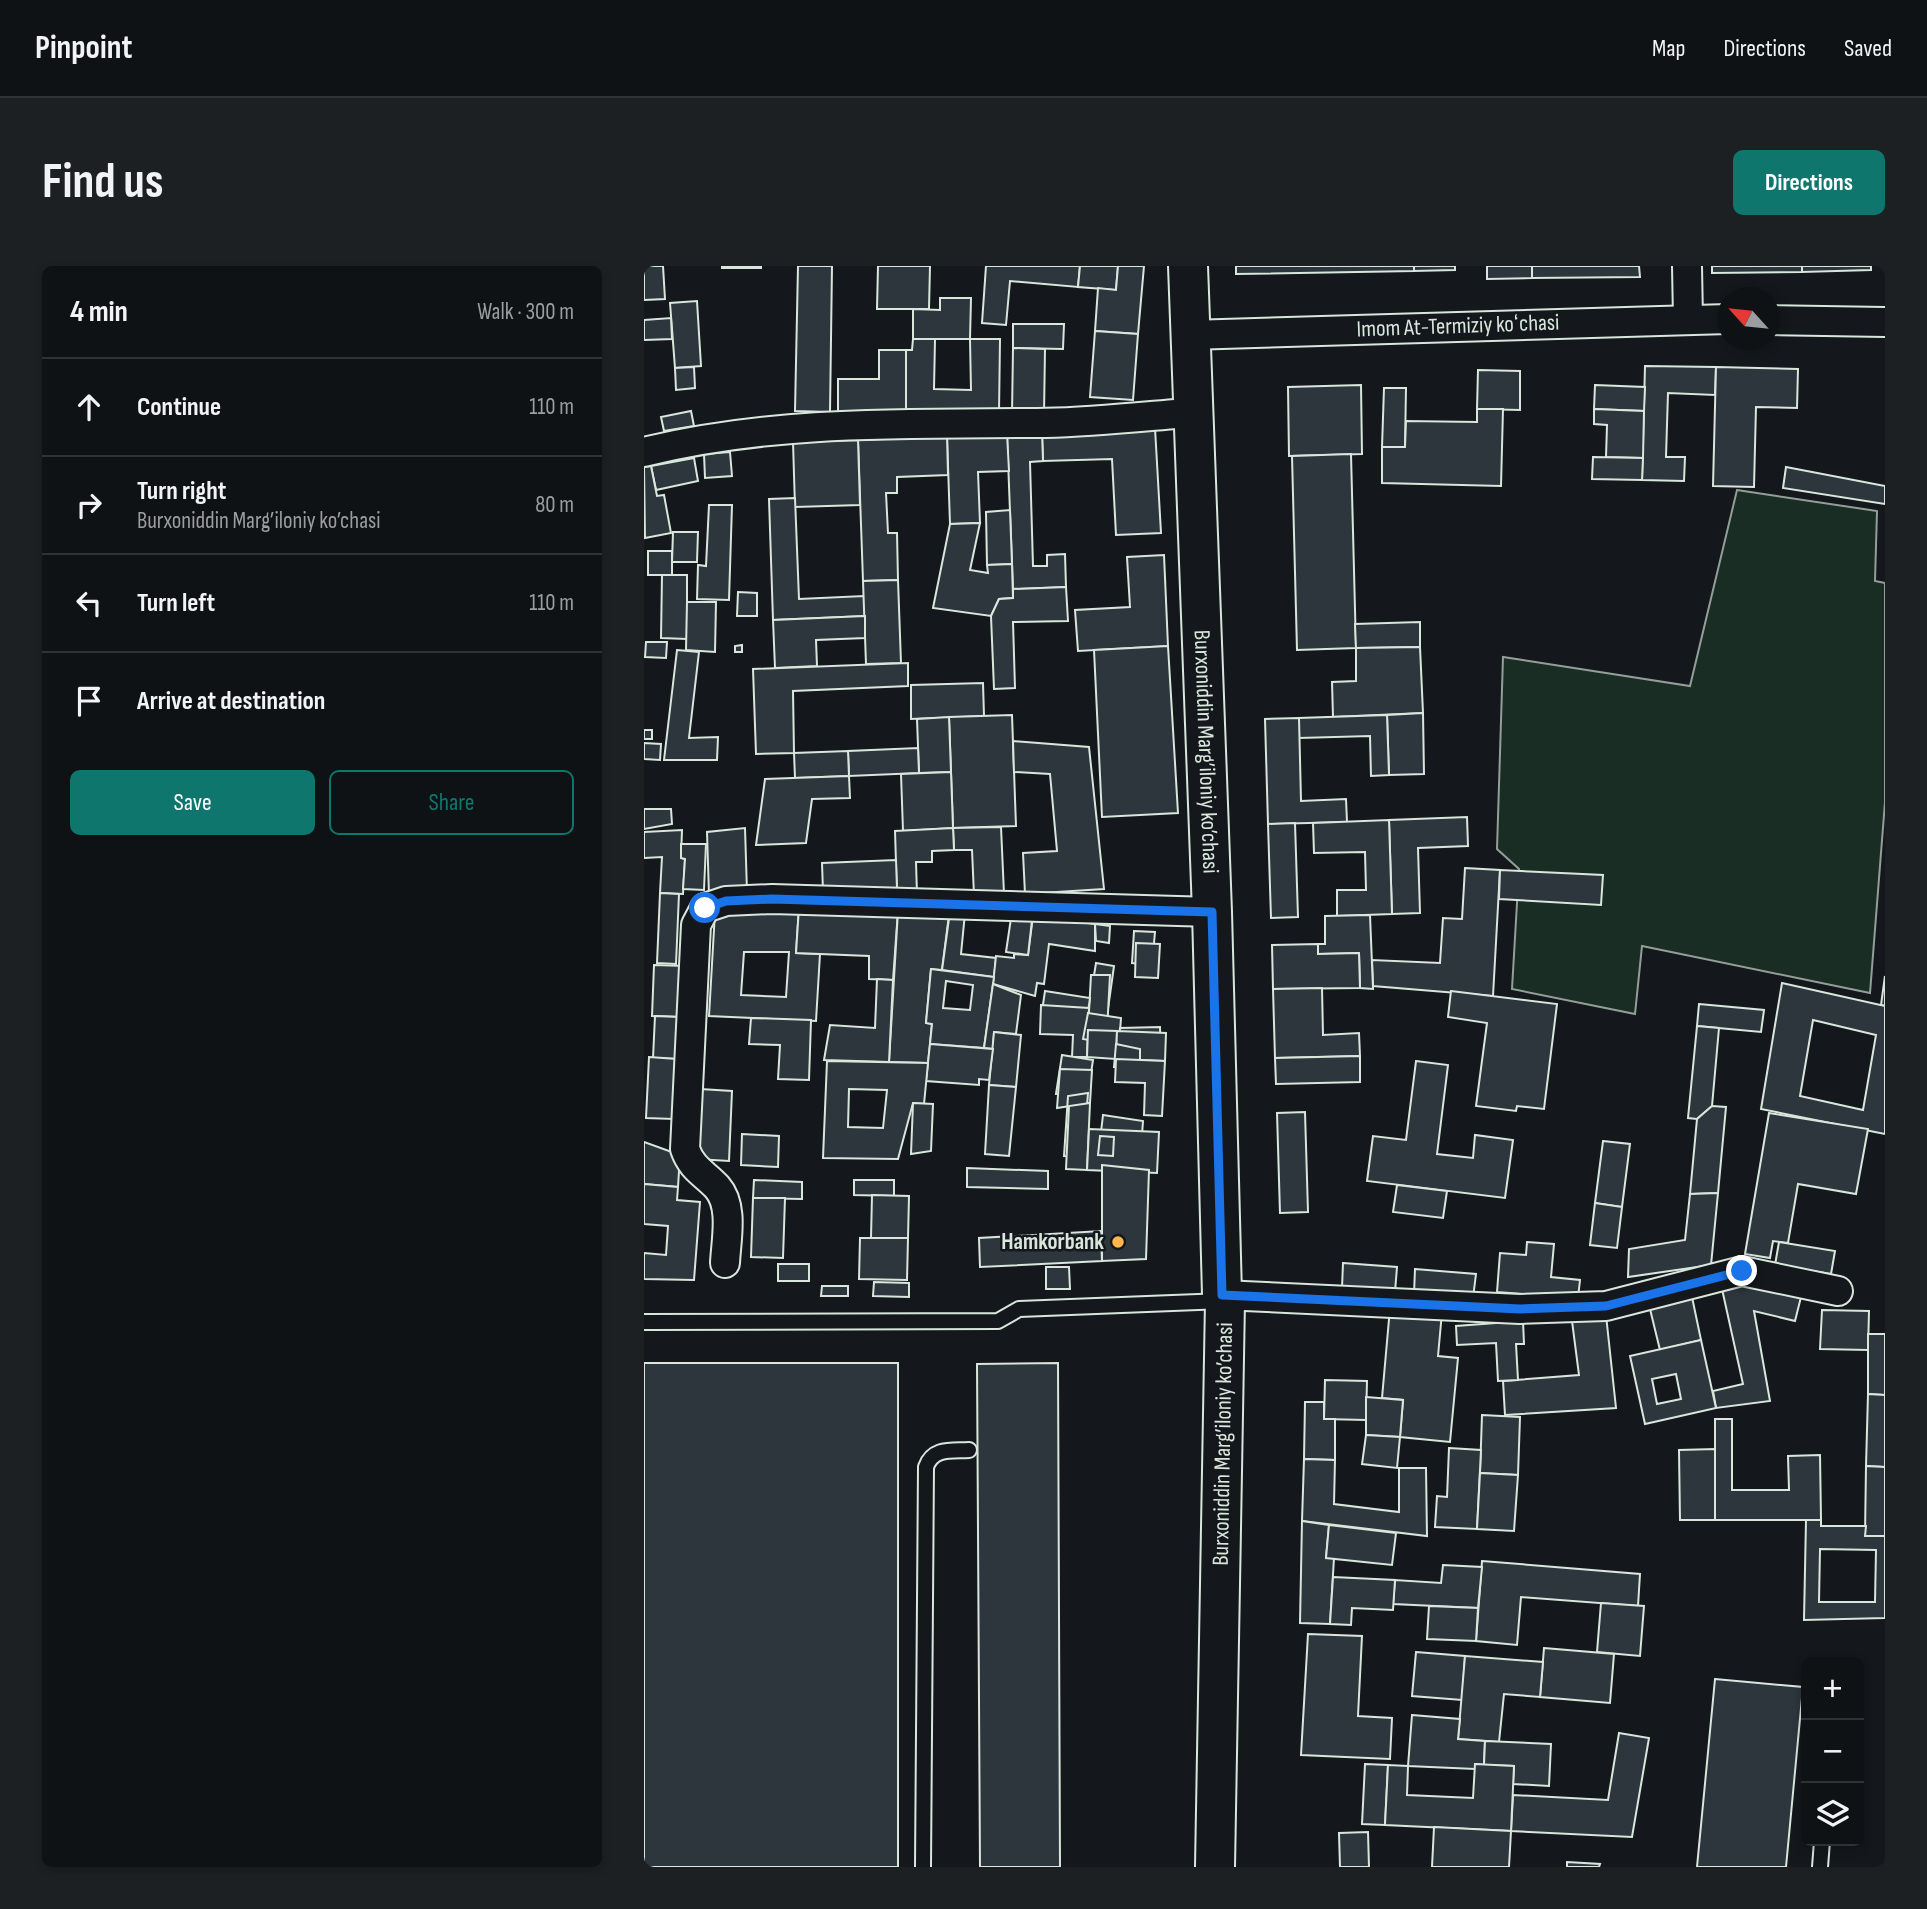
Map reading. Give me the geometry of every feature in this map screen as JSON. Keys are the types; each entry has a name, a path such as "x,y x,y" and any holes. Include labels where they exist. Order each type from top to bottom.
{"main road":[{"name":"Burxoniddin Marg’iloniy ko’chasi","path":"1188,266 1224,1298 1215,1867"}],"street":[{"path":"1687,266 1688,318"},
{"name":"Imom At-Termiziy koʻchasi","path":"1189,335 1717,319"},
{"path":"1780,320 1885,323"},
{"path":"644,452 754,433 863,423 1041,423 1192,412"},
{"path":"725,1263 726,1202 718,1188 690,1164 685,1149 696,925 699,914 705,908 726,901 772,899 1212,912"},
{"path":"1224,1298 1520,1309 1606,1306 1742,1271 1838,1291"}],"lane":[{"path":"644,1322 998,1321 1019,1309 1224,1298"},
{"path":"923,1867 926,1467 929,1460 939,1452 970,1450"},
{"path":"1820,1867 1822,1846"}],"green space":[{"path":"1737,490 1877,511 1875,581 1885,583 1885,802 1870,993 1642,946 1635,1014 1512,989 1519,869 1497,849 1503,657 1690,686"}],"building":[{"path":"644,266 663,266 665,299 644,300"},
{"path":"761,266 761,268 722,268"},
{"path":"798,266 832,266 830,412 795,411"},
{"path":"878,266 930,266 929,309 877,309"},
{"path":"986,266 1080,266 1078,287 1010,281 1006,325 982,323"},
{"path":"1080,266 1118,266 1116,290 1078,287"},
{"path":"1118,266 1144,266 1138,334 1095,331 1098,288 1116,290"},
{"path":"1236,266 1414,266 1414,271 1236,274"},
{"path":"1414,266 1455,266 1455,270 1414,271"},
{"path":"1487,266 1532,266 1532,278 1487,279"},
{"path":"1532,266 1639,266 1640,277 1532,278"},
{"path":"1712,266 1802,266 1802,272 1712,273"},
{"path":"1802,266 1871,266 1871,270 1802,272"},
{"path":"940,298 971,298 970,339 913,339 913,309 940,310"},
{"path":"697,301 701,366 675,368 670,303"},
{"path":"671,318 672,339 644,340 644,320"},
{"path":"1013,324 1064,324 1063,349 1013,348"},
{"path":"1095,331 1138,334 1133,400 1090,397"},
{"path":"913,339 935,339 934,389 971,390 970,339 1000,339 999,413 906,413 906,350 912,350"},
{"path":"1013,348 1045,349 1044,414 1012,414"},
{"path":"879,350 906,350 906,413 838,412 838,379 879,379"},
{"path":"1645,366 1716,367 1715,395 1668,393 1666,457 1685,457 1684,481 1642,480"},
{"path":"694,367 695,388 676,390 675,368"},
{"path":"1716,367 1798,369 1797,408 1756,407 1754,487 1713,486"},
{"path":"1478,370 1520,371 1520,410 1477,409"},
{"path":"1361,385 1362,454 1289,456 1288,387"},
{"path":"1595,385 1645,387 1644,411 1594,409"},
{"path":"1384,388 1406,388 1405,447 1382,447"},
{"path":"1477,409 1503,409 1501,486 1382,483 1382,447 1405,447 1406,421 1477,422"},
{"path":"1594,409 1644,411 1643,458 1606,457 1607,425 1594,424"},
{"path":"691,411 694,426 664,431 661,417"},
{"path":"1155,428 1161,533 1116,535 1112,459 1043,461 1042,433"},
{"path":"1042,433 1043,461 1030,462 1033,566 1047,566 1047,555 1065,554 1066,587 1013,589 1007,434"},
{"path":"1007,434 1009,471 978,472 980,523 950,524 947,436"},
{"path":"947,436 948,475 897,477 897,493 886,493 888,533 897,533 898,580 863,581 858,440"},
{"path":"858,440 860,505 795,507 793,442"},
{"path":"730,452 732,476 705,478 704,454"},
{"path":"1351,454 1356,648 1297,650 1292,456"},
{"path":"1593,457 1643,458 1642,480 1592,479"},
{"path":"694,458 698,481 656,490 651,466"},
{"path":"651,466 657,496 664,495 671,533 645,538 644,467"},
{"path":"1786,467 1885,486 1885,504 1783,488"},
{"path":"795,498 799,599 864,596 865,616 773,620 769,499"},
{"path":"709,505 732,505 729,600 697,599 698,565 706,566"},
{"path":"1010,510 1012,564 987,565 986,512"},
{"path":"980,523 970,570 988,573 987,565 1012,564 1013,598 999,599 991,616 933,608 950,524"},
{"path":"673,532 698,532 697,562 672,562"},
{"path":"648,551 672,551 672,575 648,575"},
{"path":"1164,555 1168,646 1078,651 1075,610 1130,607 1127,557"},
{"path":"662,575 687,575 687,639 661,638"},
{"path":"898,580 901,663 866,664 863,581"},
{"path":"1066,587 1068,621 1013,622 1015,688 994,689 991,616 999,599 1013,598 1013,589"},
{"path":"738,592 757,593 757,616 737,616"},
{"path":"687,602 716,602 715,652 686,650"},
{"path":"865,616 865,638 816,640 817,666 775,668 773,620"},
{"path":"1420,622 1420,647 1356,648 1355,624"},
{"path":"646,642 667,642 666,658 645,657"},
{"path":"742,645 742,652 735,652 735,646"},
{"path":"1168,646 1178,813 1102,817 1094,650"},
{"path":"1420,647 1423,713 1333,717 1332,682 1356,681 1356,648"},
{"path":"677,650 699,652 689,738 718,737 717,760 664,760"},
{"path":"908,663 908,686 793,691 794,753 756,754 753,669"},
{"path":"983,683 984,716 911,719 911,685"},
{"path":"1423,713 1424,774 1389,775 1387,715"},
{"path":"1012,715 1016,826 953,828 949,717"},
{"path":"1387,715 1389,775 1371,776 1370,736 1299,738 1299,718"},
{"path":"949,717 951,772 919,773 917,719"},
{"path":"1299,718 1301,801 1346,799 1347,822 1268,824 1265,719"},
{"path":"644,730 652,730 652,739 644,739"},
{"path":"1013,741 1089,747 1104,889 1025,894 1023,853 1057,851 1050,774 1014,772"},
{"path":"644,743 661,744 660,760 644,759"},
{"path":"918,748 919,773 849,776 848,751"},
{"path":"848,751 849,776 795,778 794,753"},
{"path":"951,772 953,828 903,831 901,774"},
{"path":"849,776 850,798 812,799 806,843 756,845 765,779"},
{"path":"644,809 671,809 672,824 644,829"},
{"path":"1467,817 1468,846 1418,848 1420,913 1392,914 1389,820"},
{"path":"1389,820 1392,914 1337,916 1337,890 1366,890 1365,852 1314,853 1313,823"},
{"path":"1295,823 1298,917 1271,918 1268,824"},
{"path":"1001,827 1004,894 974,895 972,850 954,850 953,828"},
{"path":"745,828 747,892 709,896 707,832"},
{"path":"953,828 954,850 932,851 932,862 916,862 917,894 897,895 895,831"},
{"path":"682,830 681,858 685,859 683,894 660,893 662,857 644,858 644,832"},
{"path":"681,844 706,844 704,890 683,889 685,859 681,858"},
{"path":"896,860 897,889 823,892 822,863"},
{"path":"1465,868 1500,870 1493,996 1373,986 1372,960 1440,963 1443,918 1462,919"},
{"path":"1500,870 1603,875 1601,905 1499,899"},
{"path":"660,893 679,894 676,964 657,963"},
{"path":"799,907 796,953 820,954 816,1021 709,1016 715,912","holes":["744,952 789,952 786,997 741,995"]},
{"path":"799,907 898,911 893,980 869,979 869,956 796,953"},
{"path":"898,911 949,915 942,970 931,969 926,1023 932,1024 928,1063 889,1062"},
{"path":"950,911 965,913 961,954 996,958 994,977 942,970"},
{"path":"1370,915 1373,989 1360,988 1359,953 1318,954 1318,944 1325,944 1325,916"},
{"path":"1033,916 1095,924 1095,951 1049,944 1044,984 1037,983 1035,996 993,984 996,956 1014,958 1014,954 1028,955"},
{"path":"1011,918 1032,920 1028,955 1006,952"},
{"path":"1095,924 1110,926 1109,943 1096,941"},
{"path":"1134,931 1155,932 1152,965 1132,963"},
{"path":"1136,943 1160,944 1158,978 1135,977"},
{"path":"1318,944 1318,954 1359,953 1360,988 1273,989 1272,945"},
{"path":"1096,963 1114,966 1107,1016 1088,1013"},
{"path":"654,965 686,966 683,1017 652,1016"},
{"path":"931,969 994,977 984,1048 930,1044 932,1024 926,1023","holes":["946,981 973,985 970,1010 943,1008"]},
{"path":"1091,975 1110,975 1107,1031 1088,1030"},
{"path":"1885,976 1885,1006 1881,1005"},
{"path":"877,979 893,980 889,1062 824,1060 830,1025 875,1028"},
{"path":"1782,983 1885,1006 1885,1134 1761,1109","holes":["1813,1020 1876,1035 1863,1110 1800,1096"]},
{"path":"993,984 1021,995 1016,1034 994,1032 993,1049 984,1048"},
{"path":"1322,988 1323,1035 1359,1033 1360,1056 1275,1058 1273,989"},
{"path":"1045,991 1090,998 1086,1026 1041,1018"},
{"path":"1451,991 1557,1004 1544,1109 1517,1106 1516,1111 1476,1106 1487,1023 1448,1017"},
{"path":"1699,1004 1764,1010 1761,1032 1697,1026"},
{"path":"1041,1005 1089,1008 1087,1057 1072,1057 1073,1035 1040,1034"},
{"path":"1088,1013 1121,1018 1119,1045 1083,1039"},
{"path":"655,1016 679,1017 677,1059 653,1058"},
{"path":"751,1018 811,1020 809,1080 778,1079 780,1045 749,1044"},
{"path":"1697,1026 1719,1028 1712,1106 1697,1119 1688,1118"},
{"path":"1160,1027 1162,1100 1147,1100 1146,1070 1140,1069 1140,1049 1119,1045 1120,1028"},
{"path":"1088,1030 1117,1031 1116,1059 1087,1057"},
{"path":"1117,1031 1166,1033 1165,1061 1116,1059"},
{"path":"994,1032 1021,1035 1016,1087 989,1085"},
{"path":"930,1044 993,1049 989,1080 979,1079 979,1085 926,1081"},
{"path":"1116,1044 1140,1049 1140,1069 1114,1067"},
{"path":"1062,1055 1093,1060 1088,1093 1056,1094"},
{"path":"1360,1056 1360,1082 1276,1084 1275,1058"},
{"path":"649,1057 677,1059 674,1119 646,1118"},
{"path":"1116,1059 1165,1061 1162,1116 1144,1115 1145,1083 1115,1082"},
{"path":"827,1061 928,1063 924,1104 913,1103 898,1159 823,1158","holes":["849,1089 887,1090 883,1128 848,1127"]},
{"path":"1416,1061 1448,1065 1437,1154 1473,1158 1475,1135 1513,1140 1505,1198 1367,1181 1373,1136 1406,1140"},
{"path":"1060,1069 1092,1070 1090,1103 1057,1108"},
{"path":"989,1085 1016,1087 1009,1156 985,1154"},
{"path":"700,1089 732,1091 729,1161 696,1159"},
{"path":"1088,1093 1083,1157 1064,1156 1068,1096"},
{"path":"913,1103 933,1104 931,1151 911,1154"},
{"path":"1090,1103 1087,1170 1066,1169 1069,1106"},
{"path":"1712,1106 1726,1107 1718,1193 1690,1194 1697,1119"},
{"path":"1305,1112 1308,1212 1280,1213 1277,1113"},
{"path":"1769,1113 1868,1129 1856,1194 1798,1184 1788,1243 1773,1241 1770,1258 1745,1254"},
{"path":"1103,1115 1143,1121 1142,1135 1101,1132"},
{"path":"1089,1129 1159,1132 1157,1173 1087,1170"},
{"path":"742,1134 779,1136 778,1167 741,1165"},
{"path":"1100,1136 1114,1137 1113,1156 1098,1155"},
{"path":"1603,1141 1630,1144 1622,1207 1595,1203"},
{"path":"644,1142 680,1155 678,1187 644,1184"},
{"path":"1102,1165 1149,1170 1146,1259 1102,1261"},
{"path":"967,1168 1048,1171 1048,1189 967,1187"},
{"path":"754,1180 802,1182 802,1199 753,1198"},
{"path":"854,1180 894,1180 894,1196 854,1195"},
{"path":"644,1184 678,1187 677,1200 700,1202 694,1280 644,1279 644,1253 666,1255 668,1226 644,1224"},
{"path":"1397,1185 1447,1191 1443,1218 1393,1212"},
{"path":"1718,1193 1711,1265 1628,1277 1629,1249 1685,1240 1690,1194"},
{"path":"872,1195 909,1196 908,1238 871,1238"},
{"path":"753,1198 785,1198 783,1258 751,1257"},
{"path":"1595,1203 1622,1207 1617,1248 1590,1245"},
{"path":"1101,1231 1102,1261 980,1267 979,1238"},
{"path":"860,1238 908,1238 907,1280 859,1279"},
{"path":"1527,1242 1554,1244 1551,1277 1580,1280 1578,1298 1497,1292 1500,1253 1526,1255"},
{"path":"1779,1242 1835,1251 1831,1274 1775,1265"},
{"path":"1343,1263 1397,1267 1395,1292 1342,1288"},
{"path":"778,1264 809,1264 809,1281 778,1281"},
{"path":"1046,1267 1069,1267 1070,1289 1046,1289"},
{"path":"1415,1269 1476,1274 1473,1298 1414,1294"},
{"path":"874,1282 909,1283 909,1297 873,1296"},
{"path":"1745,1283 1801,1297 1795,1321 1754,1311 1770,1401 1716,1408 1713,1391 1743,1384 1722,1289"},
{"path":"822,1286 848,1286 848,1296 821,1296"},
{"path":"1692,1297 1701,1340 1660,1350 1650,1309"},
{"path":"1390,1308 1442,1312 1438,1356 1458,1358 1450,1442 1400,1437 1403,1400 1382,1398"},
{"path":"1822,1310 1869,1311 1868,1350 1820,1349"},
{"path":"1606,1315 1616,1408 1505,1415 1503,1381 1579,1375 1572,1321"},
{"path":"1523,1321 1524,1344 1516,1344 1518,1380 1498,1381 1496,1343 1457,1345 1456,1326"},
{"path":"1868,1334 1885,1334 1885,1395 1868,1394"},
{"path":"1701,1340 1716,1408 1645,1424 1630,1356","holes":["1676,1374 1681,1399 1657,1404 1652,1379"]},
{"path":"644,1363 898,1363 898,1867 644,1867"},
{"path":"1058,1363 1060,1867 980,1867 977,1364"},
{"path":"1325,1380 1367,1381 1366,1420 1324,1419"},
{"path":"1868,1394 1885,1395 1885,1467 1866,1466"},
{"path":"1366,1397 1403,1400 1400,1437 1366,1435"},
{"path":"1305,1402 1324,1402 1324,1419 1335,1419 1335,1460 1304,1459"},
{"path":"1482,1415 1520,1417 1518,1475 1480,1473"},
{"path":"1715,1419 1732,1419 1732,1490 1789,1490 1788,1456 1820,1455 1821,1520 1715,1520"},
{"path":"1366,1435 1400,1437 1397,1468 1362,1464"},
{"path":"1449,1448 1481,1450 1477,1529 1435,1527 1437,1496 1447,1497"},
{"path":"1715,1449 1715,1520 1680,1520 1679,1450"},
{"path":"1304,1459 1335,1460 1334,1504 1399,1512 1399,1468 1426,1468 1427,1536 1302,1521"},
{"path":"1866,1466 1885,1467 1885,1536 1865,1536"},
{"path":"1480,1473 1518,1475 1514,1531 1477,1529"},
{"path":"1806,1520 1821,1520 1821,1526 1866,1526 1865,1536 1885,1536 1885,1618 1804,1620","holes":["1820,1549 1876,1550 1875,1602 1819,1602"]},
{"path":"1302,1521 1329,1525 1326,1558 1334,1558 1330,1624 1300,1623"},
{"path":"1329,1525 1396,1533 1392,1565 1326,1558"},
{"path":"1482,1561 1640,1574 1638,1606 1521,1597 1517,1645 1476,1641"},
{"path":"1443,1565 1482,1567 1478,1608 1393,1604 1395,1580 1441,1583"},
{"path":"1333,1577 1395,1580 1393,1610 1352,1608 1351,1625 1330,1624"},
{"path":"1601,1603 1644,1606 1640,1656 1597,1652"},
{"path":"1429,1606 1478,1608 1476,1641 1427,1639"},
{"path":"1308,1634 1362,1636 1358,1716 1392,1718 1390,1759 1301,1755"},
{"path":"1544,1648 1614,1654 1610,1703 1540,1697"},
{"path":"1416,1652 1465,1656 1462,1700 1412,1696"},
{"path":"1465,1656 1543,1662 1540,1697 1504,1694 1499,1742 1458,1739"},
{"path":"1715,1679 1801,1687 1786,1867 1697,1867"},
{"path":"1412,1715 1460,1719 1458,1739 1485,1741 1484,1765 1475,1764 1475,1769 1408,1766"},
{"path":"1619,1733 1649,1738 1632,1837 1511,1831 1513,1795 1608,1800"},
{"path":"1485,1741 1551,1744 1549,1786 1513,1784 1514,1766 1484,1765"},
{"path":"1365,1764 1388,1765 1385,1825 1362,1824"},
{"path":"1475,1764 1514,1766 1511,1831 1385,1825 1388,1765 1408,1766 1407,1795 1473,1798"},
{"path":"1434,1827 1511,1831 1509,1867 1432,1867"},
{"path":"1368,1832 1369,1867 1340,1867 1339,1833"},
{"path":"1567,1862 1600,1864 1599,1867 1567,1867"}],"place":[{"name":"Hamkorbank","path":"1118,1242"}],"route":[{"path":"705,908 726,901 772,899 1212,912 1222,1295 1520,1309 1606,1306 1742,1271"}]}
